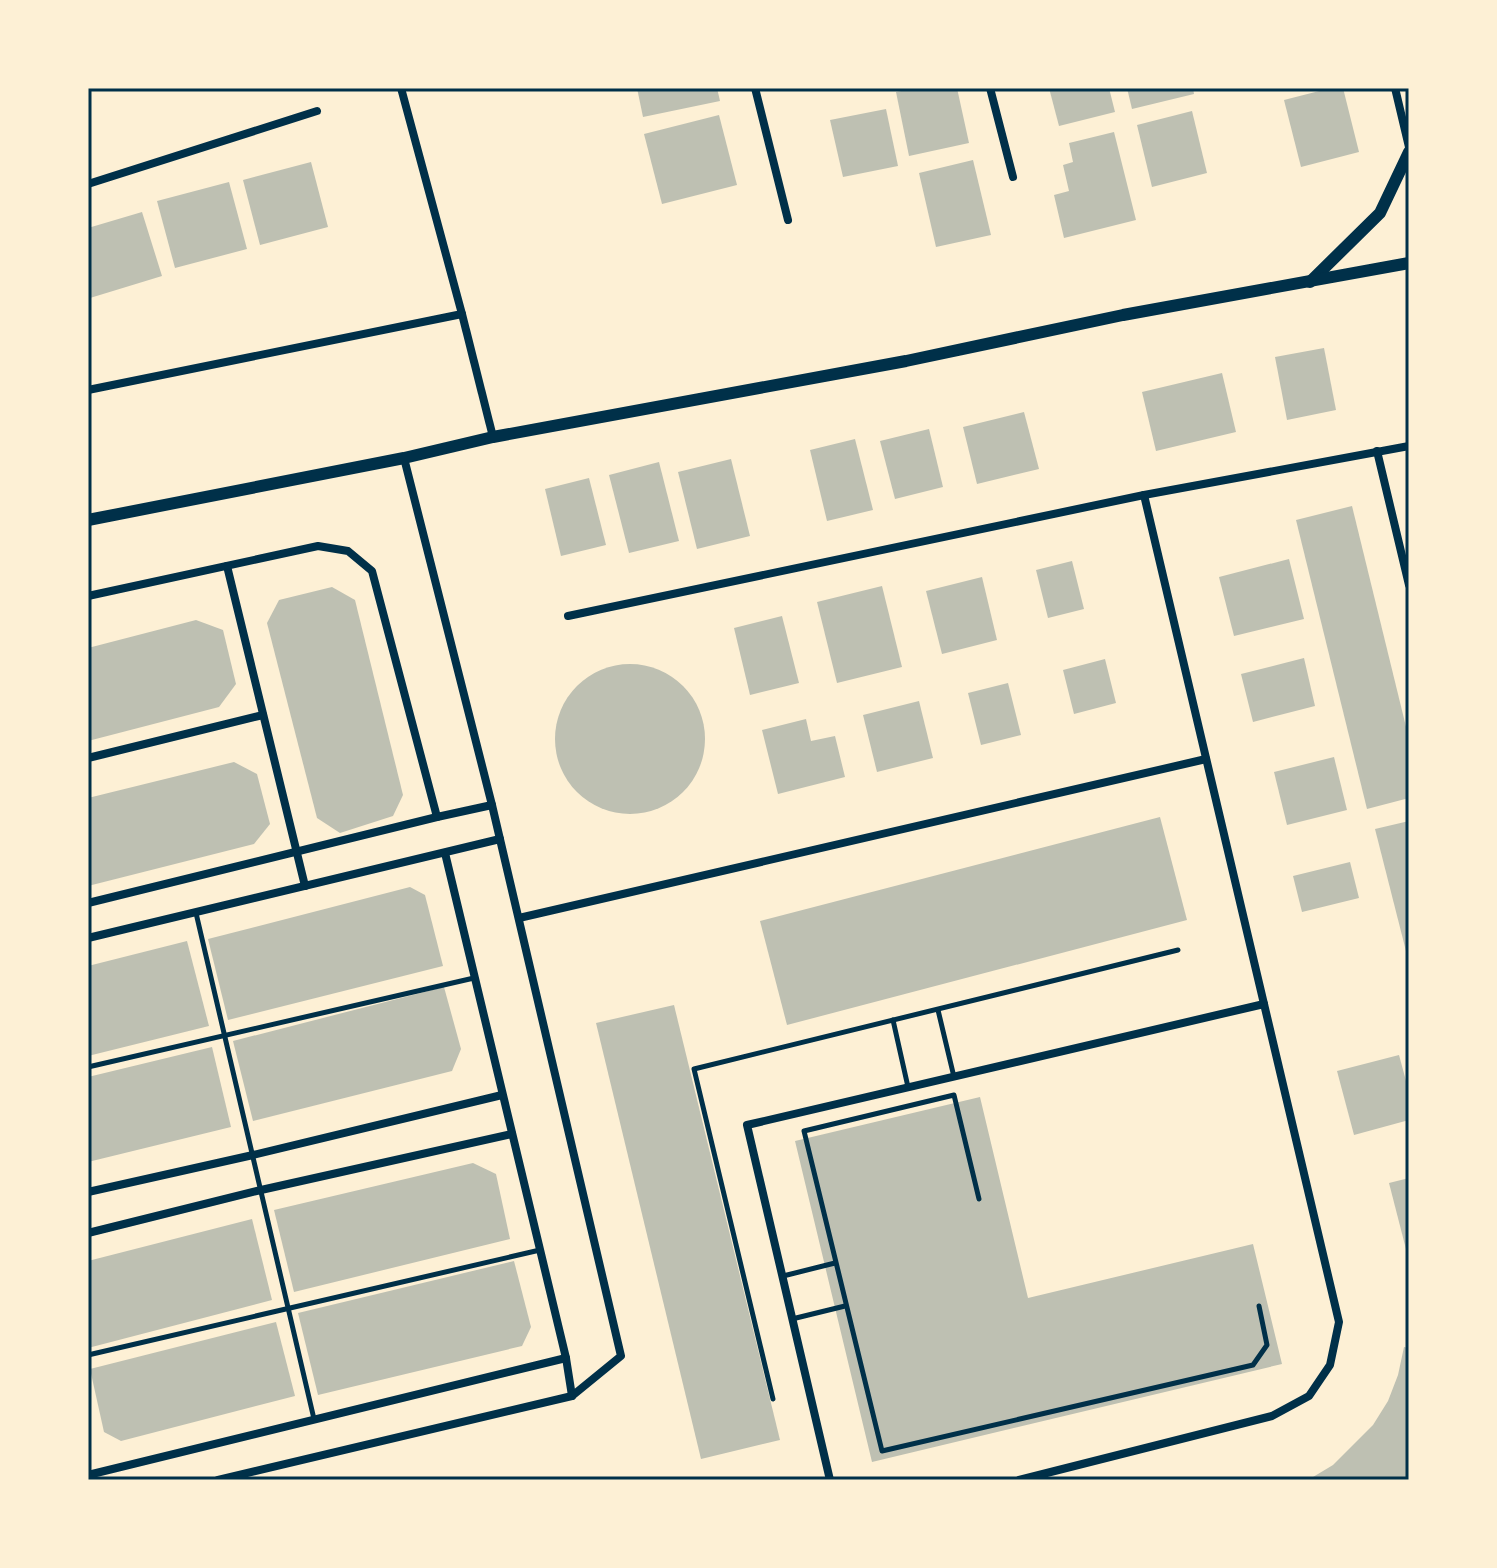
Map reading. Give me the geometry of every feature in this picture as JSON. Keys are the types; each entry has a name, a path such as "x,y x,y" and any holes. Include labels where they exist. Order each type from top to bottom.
{"street":[{"path":"401,88 493,437"},
{"path":"755,88 788,220"},
{"path":"990,88 1013,177"},
{"path":"1310,282 1380,213 1409,150 1395,88"},
{"path":"88,184 317,111"},
{"path":"88,520 404,458 493,437 906,361 1123,315 1409,263"},
{"path":"88,390 462,314"},
{"path":"568,616 1144,495 1409,446"},
{"path":"1377,451 1409,585"},
{"path":"218,1480 572,1396 621,1356 492,805 404,458"},
{"path":"1019,1480 1272,1416 1309,1396 1330,1365 1339,1322 1144,495"},
{"path":"88,596 318,546 348,551 372,571 437,817"},
{"path":"227,566 305,886"},
{"path":"88,758 263,715"},
{"path":"519,918 1206,759"},
{"path":"88,903 492,805"},
{"path":"88,938 500,839"},
{"path":"445,853 566,1358 572,1396"},
{"path":"830,1480 747,1125 1264,1004"},
{"path":"88,1192 502,1095"},
{"path":"88,1233 261,1190 512,1134"},
{"path":"89,1476 566,1358"}],"lane":[{"path":"195,912 314,1419"},
{"path":"773,1399 694,1069 1178,950"},
{"path":"88,1067 474,978"},
{"path":"938,1010 954,1077"},
{"path":"893,1020 909,1088"},
{"path":"979,1199 954,1095 804,1131 882,1451 1253,1365 1267,1345 1259,1306"},
{"path":"88,1355 540,1250"},
{"path":"782,1277 835,1263"},
{"path":"792,1319 845,1306"}],"building":[{"path":"637,88 717,88 720,101 643,117"},
{"path":"917,88 957,88 969,143 909,156 896,92"},
{"path":"1049,88 1109,88 1115,112 1059,126"},
{"path":"1127,88 1193,88 1194,94 1132,109"},
{"path":"1343,88 1359,152 1301,167 1284,100"},
{"path":"886,109 898,166 843,177 830,120"},
{"path":"1192,111 1207,173 1152,187 1137,125"},
{"path":"719,115 737,185 662,204 644,134"},
{"path":"1114,132 1136,220 1064,238 1054,195 1069,191 1063,165 1073,162 1069,143"},
{"path":"973,160 991,235 936,247 919,173"},
{"path":"311,162 328,227 260,245 243,180"},
{"path":"229,182 247,249 175,268 157,201"},
{"path":"142,212 162,276 90,298 88,228"},
{"path":"1324,348 1336,410 1287,420 1275,357"},
{"path":"1222,373 1236,432 1156,451 1142,392"},
{"path":"1024,412 1039,469 977,484 963,427"},
{"path":"929,429 943,487 895,499 880,441"},
{"path":"855,439 873,510 827,521 810,450"},
{"path":"731,459 750,536 697,549 678,472"},
{"path":"659,462 679,541 629,553 609,475"},
{"path":"589,478 606,545 561,556 545,489"},
{"path":"1352,506 1409,739 1409,798 1367,809 1296,520"},
{"path":"1289,559 1304,619 1234,636 1219,577"},
{"path":"1072,561 1084,609 1048,618 1036,570"},
{"path":"982,577 997,640 942,654 926,591"},
{"path":"882,586 902,667 837,683 817,602"},
{"path":"332,587 355,600 403,795 393,816 340,833 317,818 267,623 279,600"},
{"path":"782,616 799,683 750,695 734,628"},
{"path":"196,620 223,630 236,684 219,707 88,741 88,648"},
{"path":"1304,658 1315,706 1253,722 1241,674"},
{"path":"1105,659 1116,703 1074,714 1063,670"},
{"path":"630,664 659,670 683,686 699,710 705,739 699,768 683,792 659,808 630,814 601,808 577,792 561,768 555,739 561,710 577,686 601,670"},
{"path":"1008,683 1021,735 981,745 968,693"},
{"path":"919,701 933,758 877,772 863,715"},
{"path":"806,719 811,741 835,736 845,777 778,794 762,730"},
{"path":"1334,757 1347,810 1287,825 1274,772"},
{"path":"234,762 257,774 270,824 254,844 88,886 88,798"},
{"path":"1160,817 1187,920 787,1025 760,921"},
{"path":"1409,821 1409,959 1408,959 1375,829"},
{"path":"1350,862 1359,898 1302,912 1293,876"},
{"path":"410,887 425,895 443,966 228,1020 208,939"},
{"path":"187,941 209,1026 88,1056 88,966"},
{"path":"444,987 461,1049 452,1071 253,1121 233,1041"},
{"path":"674,1005 780,1440 701,1459 596,1023"},
{"path":"212,1047 231,1127 88,1162 88,1077"},
{"path":"1399,1055 1409,1092 1409,1120 1354,1135 1337,1071"},
{"path":"980,1097 1028,1298 1253,1244 1282,1364 872,1462 795,1141"},
{"path":"473,1163 496,1174 510,1239 294,1292 274,1210"},
{"path":"1409,1178 1409,1257 1408,1257 1389,1183"},
{"path":"252,1219 272,1300 88,1348 88,1261"},
{"path":"514,1261 531,1327 522,1346 318,1395 298,1313"},
{"path":"276,1322 295,1396 121,1441 104,1432 90,1369"},
{"path":"1404,1347 1409,1348 1409,1480 1308,1480 1333,1465 1373,1425 1388,1401"}]}
